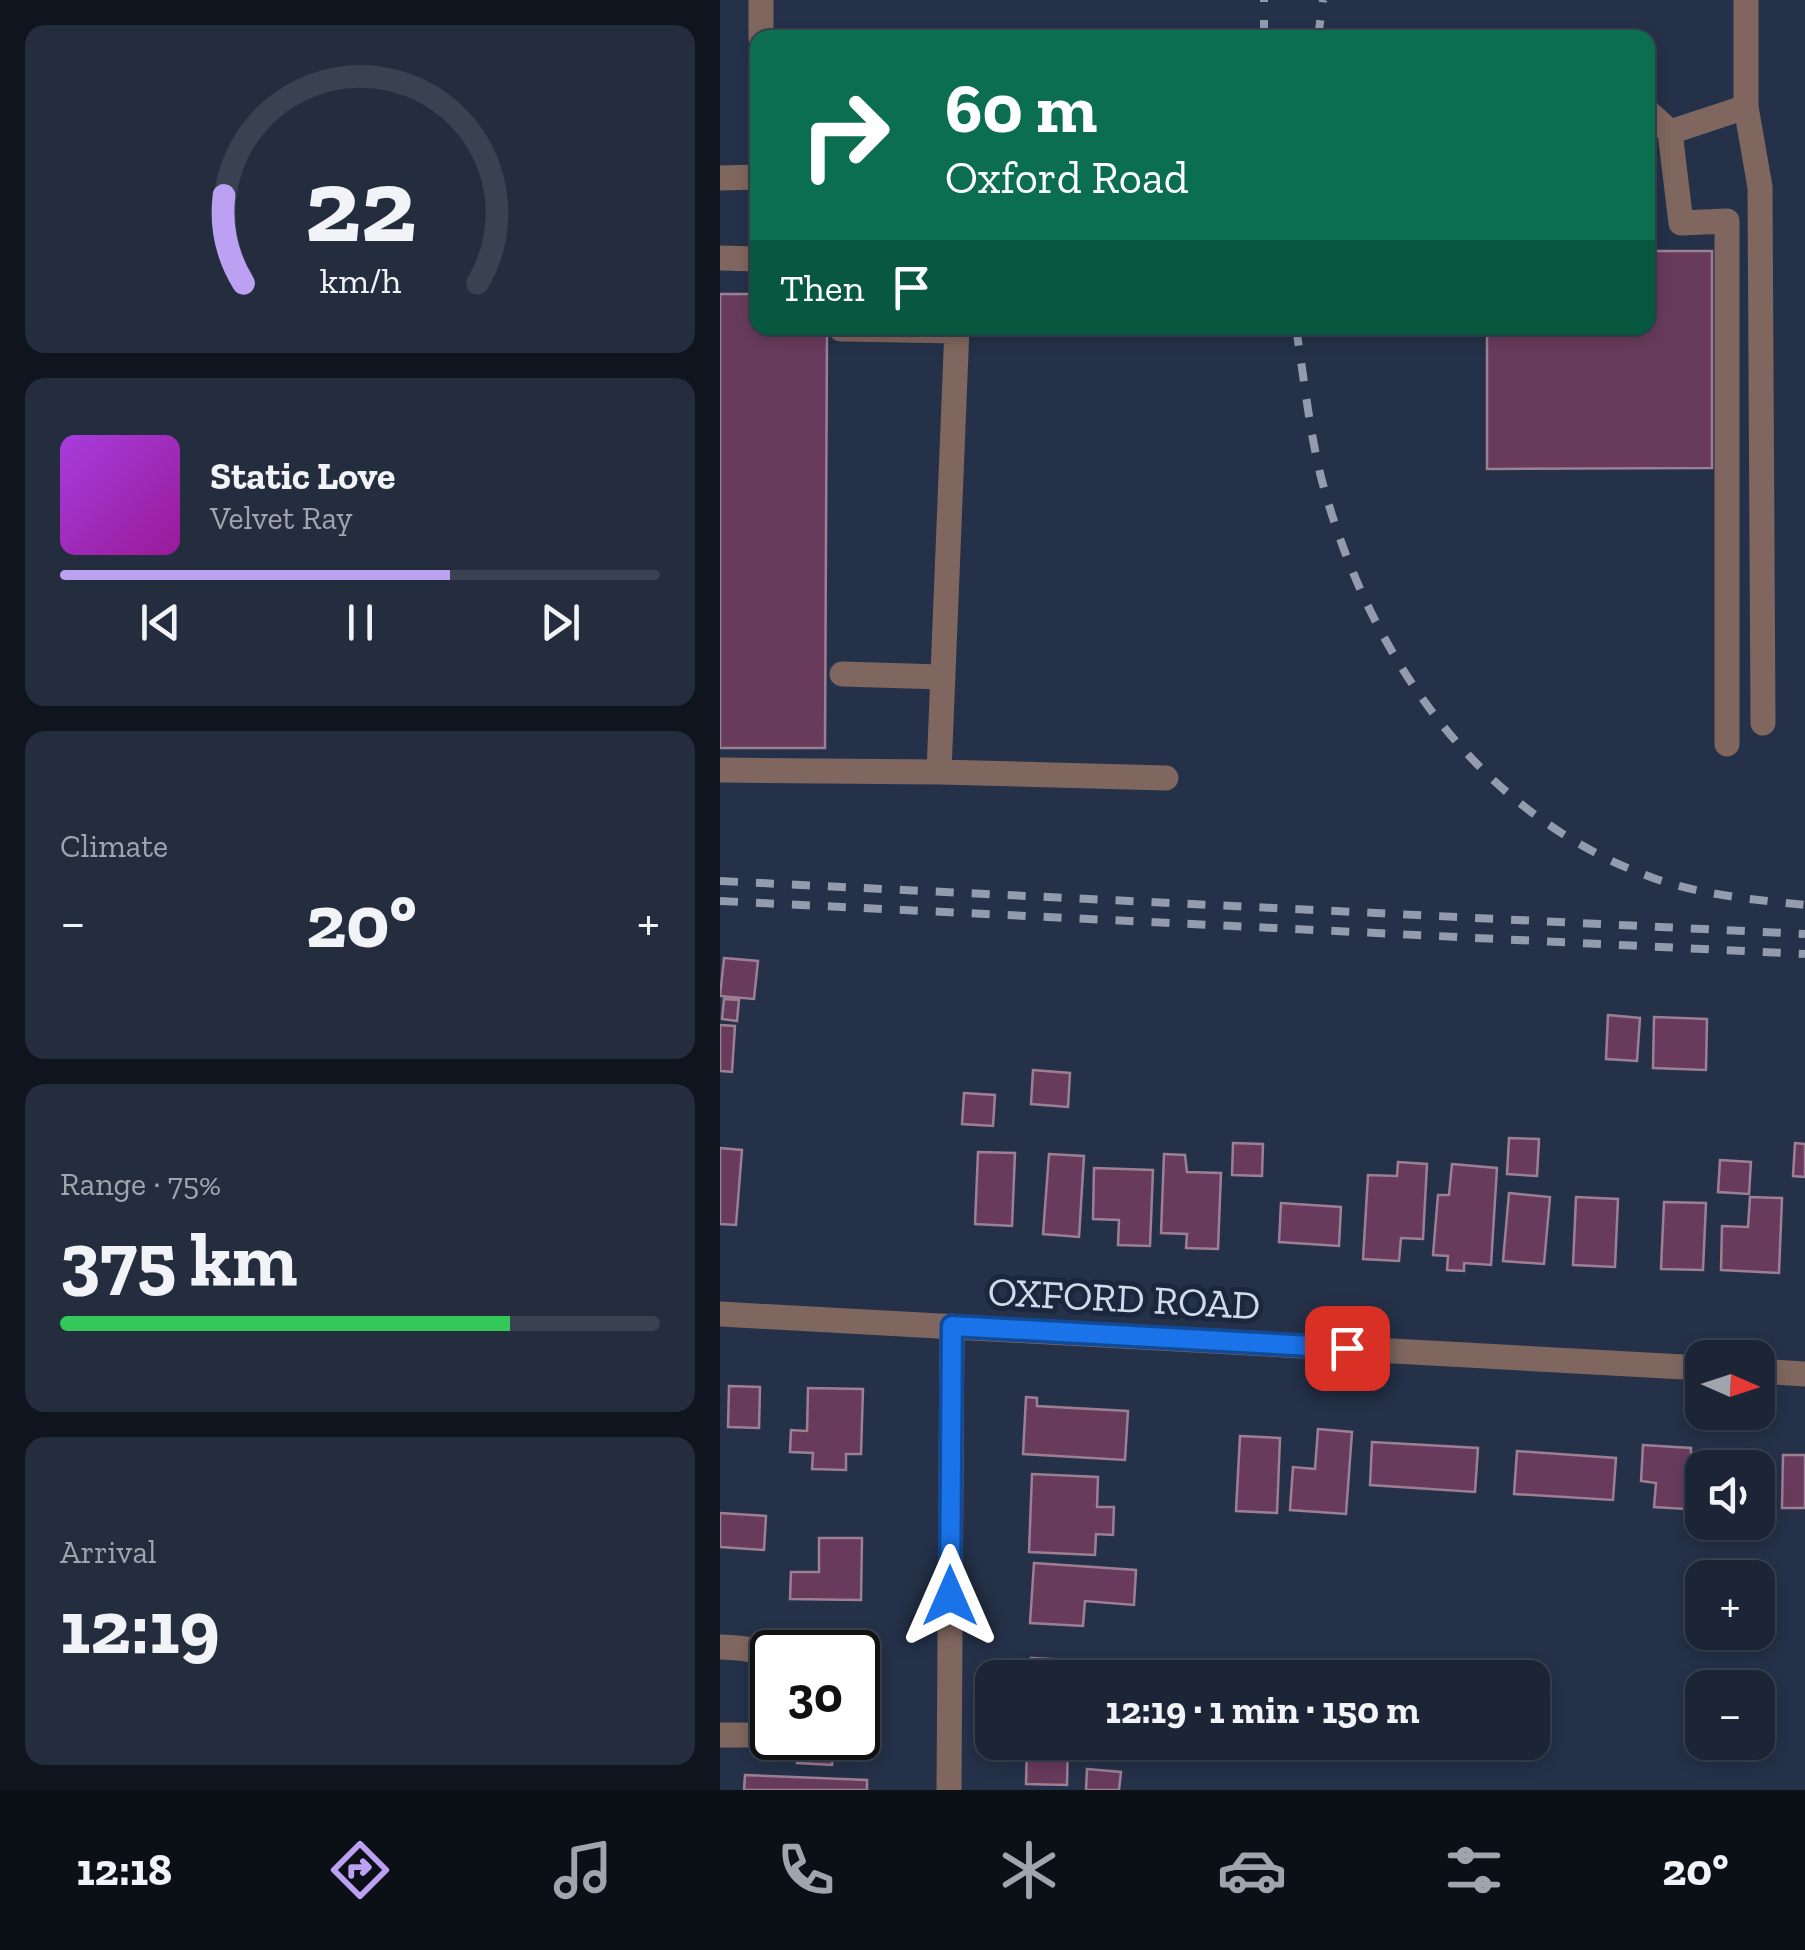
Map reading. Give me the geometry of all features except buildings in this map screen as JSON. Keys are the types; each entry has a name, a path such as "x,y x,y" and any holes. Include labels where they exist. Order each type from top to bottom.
{"street":[{"path":"761,0 761,30"},
{"path":"1746,0 1746,107 1760,187 1763,723"},
{"path":"1670,132 1746,107"},
{"path":"1655,118 1670,132 1681,223 1726,221 1727,744"},
{"path":"720,178 750,177"},
{"path":"720,258 750,258"},
{"path":"938,772 957,335"},
{"path":"842,674 942,676"},
{"path":"720,770 1166,778"},
{"name":"OXFORD ROAD","path":"720,1314 1685,1367"},
{"path":"949,1790 952,1326"},
{"path":"1775,1372 1805,1374"},
{"path":"720,1647 750,1648"},
{"path":"720,1735 750,1736"}],"railway":[{"path":"1264,0 1264,30"},
{"path":"1319,30 1323,0"},
{"path":"1297,335 1317,459 1341,542 1400,665 1439,721 1484,771 1535,815 1592,851 1674,885 1805,905"},
{"path":"720,881 1805,934"},
{"path":"720,901 1805,954"}],"route":[{"path":"950,1596 952,1326 1347,1348"}]}
